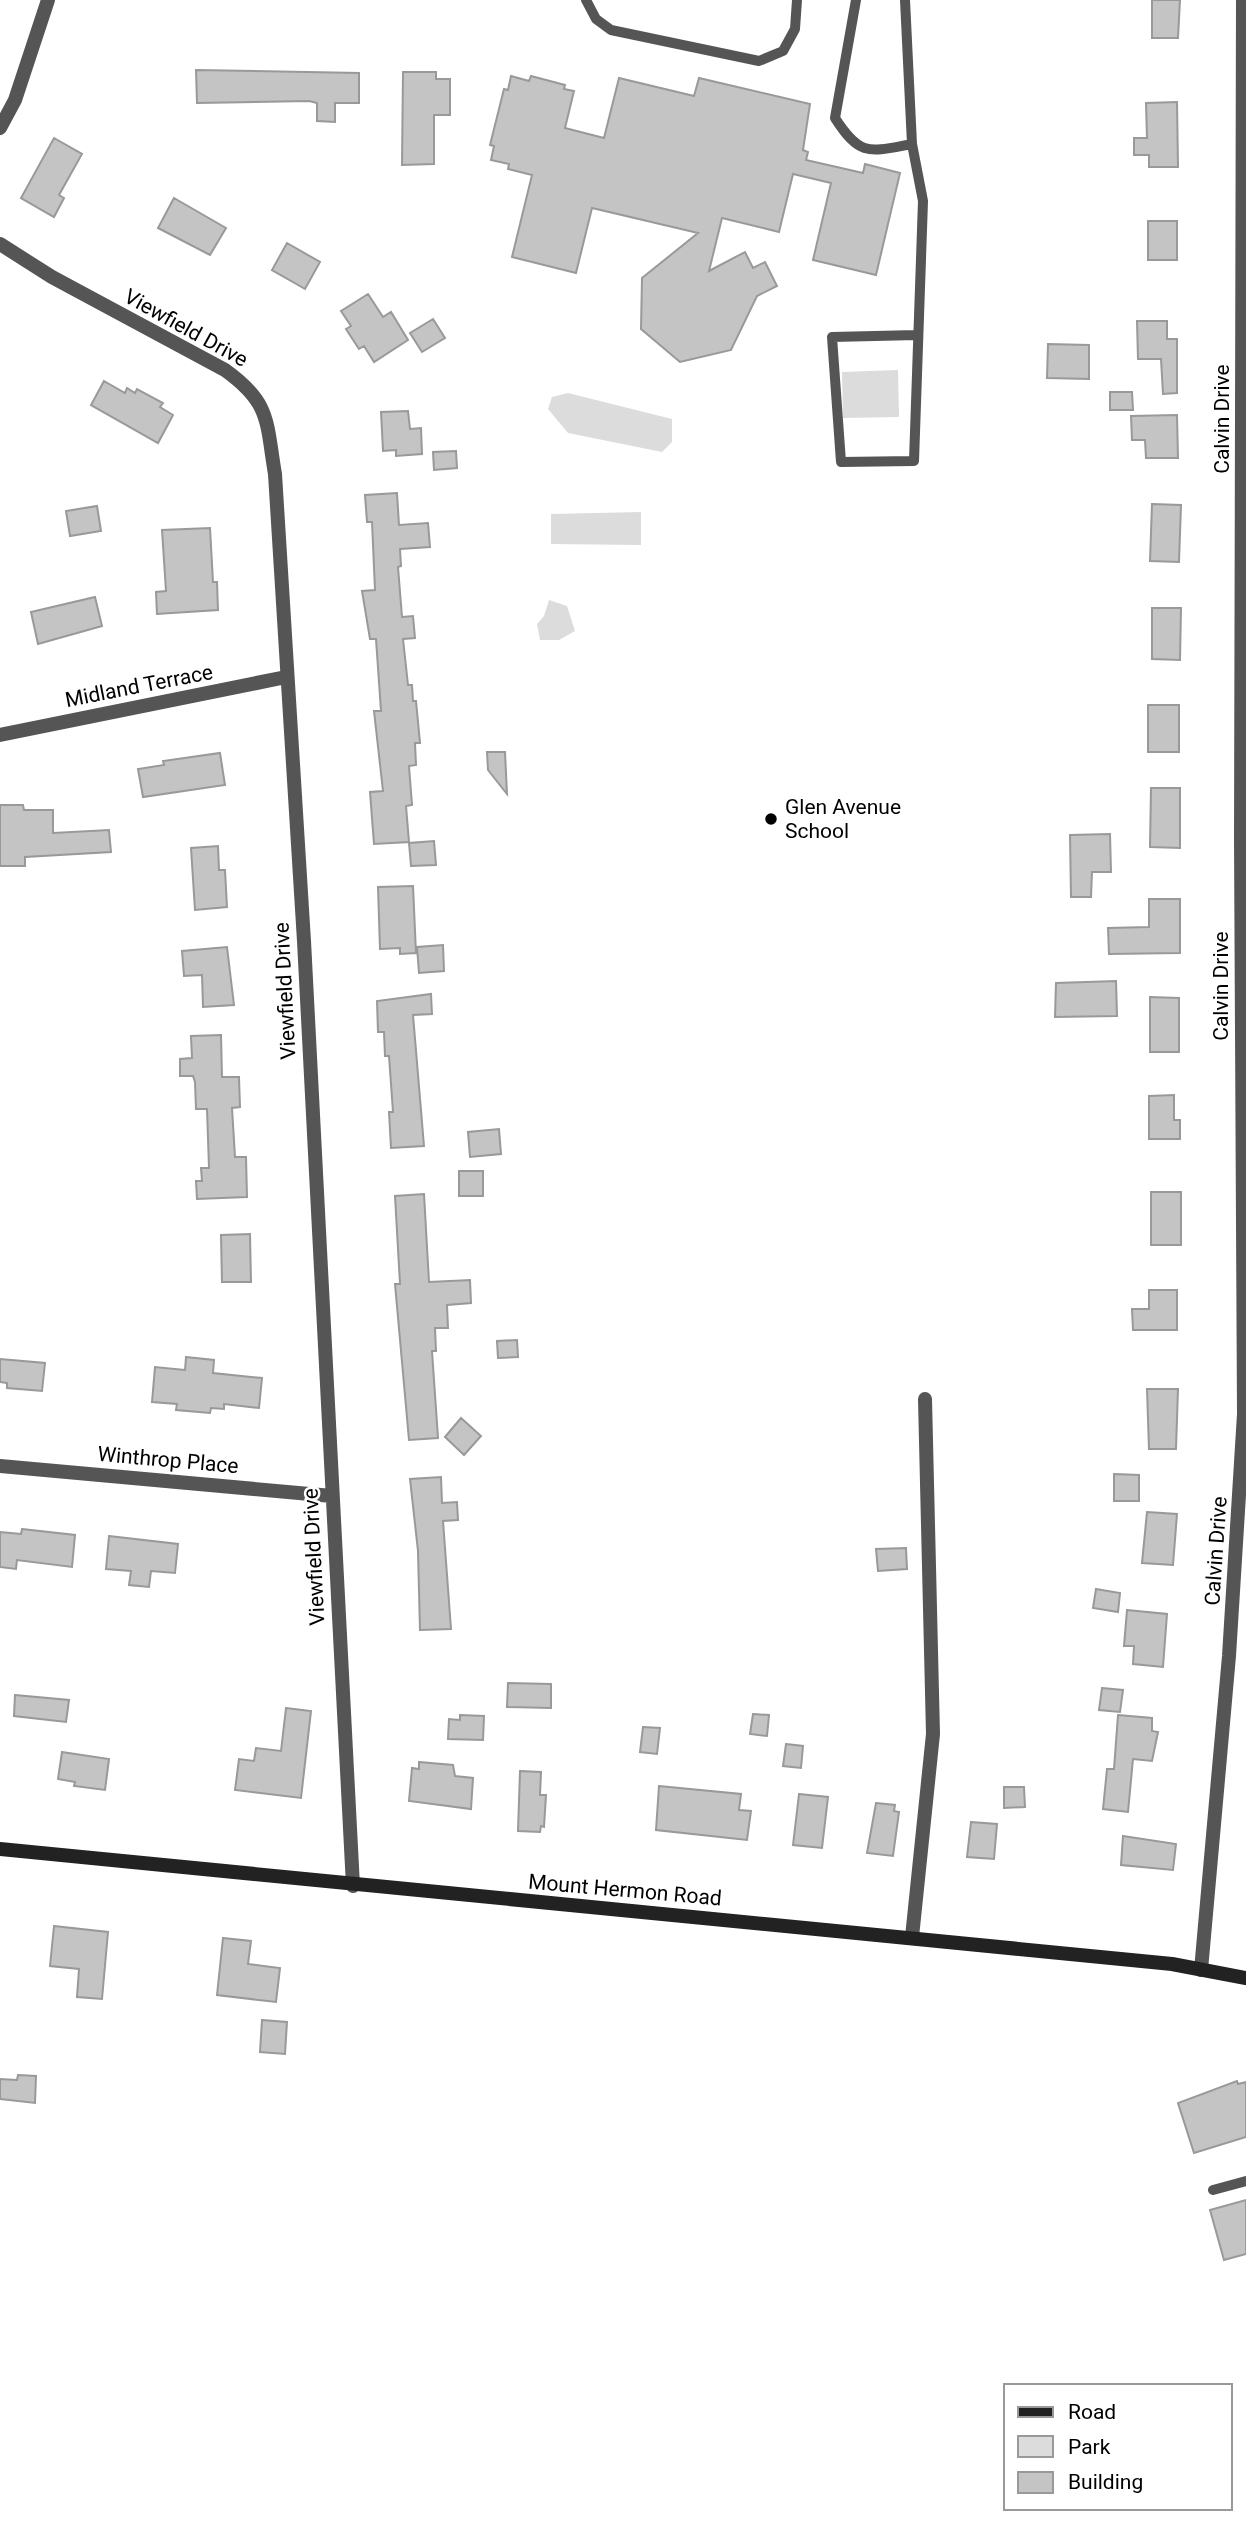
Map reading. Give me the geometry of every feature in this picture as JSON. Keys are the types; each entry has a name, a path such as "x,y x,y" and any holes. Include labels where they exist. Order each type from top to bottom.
{"main road":[{"name":"Mount Hermon Road","path":"0,1849 353,1886 912,1937 1172,1964 1246,1978"}],"street":[{"path":"0,128 15,100 48,0"},
{"name":"Calvin Drive","path":"1201,1970 1229,1656 1244,1414 1241,839 1243,0"},
{"name":"Viewfield Drive","path":"0,244 52,277 225,369 250,388 265,410 275,474 304,941 353,1886"},
{"name":"Midland Terrace","path":"0,735 286,677"},
{"path":"912,1937 933,1734 925,1399"},
{"name":"Winthrop Place","path":"0,1466 332,1496"}],"lane":[{"path":"586,0 596,19 611,30 759,61 783,51 795,29 797,0"},
{"path":"856,0 835,118 850,142 874,150 912,144"},
{"path":"905,0 912,144 923,201 914,461 841,462 832,337 917,335"},
{"path":"1213,2190 1246,2181"}],"green space":[{"path":"898,370 899,417 843,418 842,372"},
{"path":"568,393 672,419 672,442 662,452 568,433 548,409 552,397"},
{"path":"641,512 641,545 551,544 551,514"},
{"path":"549,600 567,606 575,631 559,640 540,640 537,624 544,616"}],"building":[{"path":"1152,0 1180,0 1178,38 1152,38"},
{"path":"196,70 359,73 359,103 335,103 335,122 317,121 317,103 309,101 197,103"},
{"path":"403,72 436,72 436,79 450,79 450,115 434,115 434,164 402,165"},
{"path":"511,76 529,81 531,76 565,85 564,89 574,91 565,128 604,138 619,78 694,96 699,78 810,104 803,150 808,152 806,160 863,173 865,164 900,173 876,275 813,260 831,183 793,174 779,232 722,218 709,271 745,252 753,268 765,262 777,286 757,296 731,350 680,362 641,329 642,278 698,233 592,208 576,273 512,257 532,175 508,169 509,164 491,160 494,146 490,145 504,89 508,90"},
{"path":"1177,102 1178,167 1149,167 1149,155 1134,155 1134,138 1147,138 1146,103"},
{"path":"54,138 82,154 59,195 64,198 54,217 21,198"},
{"path":"174,198 226,228 210,255 158,228"},
{"path":"1148,221 1177,221 1177,260 1148,260"},
{"path":"287,243 320,262 305,289 272,270"},
{"path":"368,294 383,317 391,312 408,340 374,362 364,346 359,349 346,329 351,326 341,311"},
{"path":"433,319 445,338 422,352 410,333"},
{"path":"1137,321 1167,321 1167,339 1177,339 1177,393 1163,394 1161,359 1138,359"},
{"path":"1048,344 1089,345 1089,379 1047,378"},
{"path":"104,381 125,393 127,388 135,393 137,389 163,403 160,407 173,415 158,443 91,405"},
{"path":"1110,392 1132,392 1133,410 1110,410"},
{"path":"408,411 410,429 421,428 422,454 396,456 396,450 383,451 381,412"},
{"path":"1177,415 1178,458 1146,458 1145,440 1132,440 1131,416"},
{"path":"456,451 457,468 434,470 433,452"},
{"path":"397,493 399,525 428,523 430,547 400,549 401,566 398,567 402,617 413,616 415,638 403,639 408,685 412,685 413,701 416,701 420,743 415,743 416,765 409,766 412,805 406,806 409,842 374,844 370,792 383,791 374,711 381,711 376,639 370,639 362,591 375,590 372,522 367,522 365,495"},
{"path":"1152,504 1181,505 1179,562 1150,561"},
{"path":"97,506 101,531 70,536 66,511"},
{"path":"210,528 213,582 217,582 218,610 157,614 156,592 166,591 162,530"},
{"path":"95,597 102,626 38,644 31,612"},
{"path":"1152,608 1181,608 1180,660 1152,659"},
{"path":"1148,705 1179,705 1179,752 1148,752"},
{"path":"487,752 505,752 507,794 488,770"},
{"path":"220,753 225,785 143,797 138,769 164,765 163,761"},
{"path":"1151,788 1180,788 1180,848 1150,847"},
{"path":"0,805 23,805 24,810 53,810 53,833 109,830 111,852 25,857 25,866 0,866"},
{"path":"1110,834 1111,872 1092,872 1091,897 1071,897 1070,835"},
{"path":"434,841 436,865 411,866 409,843"},
{"path":"218,846 219,870 225,870 227,907 195,910 191,848"},
{"path":"413,886 416,953 400,954 400,948 380,949 378,887"},
{"path":"1149,899 1180,899 1180,953 1109,954 1108,928 1149,927"},
{"path":"443,945 444,971 419,973 417,947"},
{"path":"227,947 234,1005 203,1007 202,975 184,976 182,951"},
{"path":"1116,981 1117,1016 1055,1017 1056,983"},
{"path":"431,994 432,1014 413,1015 424,1146 391,1148 389,1112 393,1112 389,1056 385,1056 384,1032 378,1032 377,1001"},
{"path":"1150,997 1179,998 1179,1052 1150,1052"},
{"path":"221,1035 222,1077 239,1077 240,1107 232,1108 235,1157 246,1157 247,1197 197,1199 196,1181 202,1181 201,1168 209,1168 207,1109 196,1109 195,1082 193,1076 180,1076 180,1059 192,1058 191,1036"},
{"path":"1174,1095 1174,1120 1180,1120 1180,1139 1149,1139 1149,1096"},
{"path":"499,1129 501,1154 470,1157 468,1132"},
{"path":"459,1171 483,1171 483,1196 459,1196"},
{"path":"1151,1192 1181,1192 1181,1245 1151,1245"},
{"path":"424,1194 429,1282 470,1280 471,1303 447,1305 448,1328 435,1328 436,1351 432,1351 438,1438 409,1440 395,1284 400,1284 395,1196"},
{"path":"250,1234 251,1282 222,1282 221,1235"},
{"path":"1149,1290 1177,1290 1177,1330 1133,1330 1132,1309 1149,1309"},
{"path":"517,1340 518,1357 498,1358 497,1341"},
{"path":"186,1357 214,1360 213,1373 262,1378 259,1408 224,1404 224,1409 211,1408 210,1413 176,1410 177,1404 152,1402 155,1367 185,1370"},
{"path":"0,1359 45,1363 42,1391 7,1388 7,1383 0,1382"},
{"path":"1147,1389 1178,1389 1176,1449 1149,1449"},
{"path":"461,1418 481,1436 464,1455 445,1437"},
{"path":"1114,1474 1139,1475 1139,1501 1114,1501"},
{"path":"441,1477 442,1503 457,1502 458,1520 443,1521 451,1629 420,1630 418,1551 410,1479"},
{"path":"1147,1512 1177,1514 1173,1565 1142,1563"},
{"path":"22,1529 75,1535 72,1567 17,1560 16,1569 0,1567 0,1532 21,1534"},
{"path":"109,1536 178,1544 175,1573 151,1571 149,1587 129,1585 131,1571 106,1569"},
{"path":"906,1548 907,1569 878,1571 876,1549"},
{"path":"1096,1589 1120,1593 1118,1612 1093,1608"},
{"path":"1127,1610 1167,1614 1163,1667 1133,1664 1134,1646 1124,1646"},
{"path":"508,1683 551,1684 551,1708 507,1707"},
{"path":"1102,1688 1123,1690 1120,1712 1099,1710"},
{"path":"15,1695 69,1700 66,1722 14,1716"},
{"path":"286,1708 311,1711 301,1798 235,1790 239,1759 254,1761 256,1748 281,1751"},
{"path":"753,1714 769,1715 767,1736 750,1734"},
{"path":"460,1715 484,1716 483,1740 448,1739 449,1719 460,1720"},
{"path":"1118,1715 1152,1718 1152,1731 1158,1732 1152,1761 1133,1759 1128,1812 1103,1809 1107,1769 1114,1769"},
{"path":"643,1727 660,1728 657,1754 640,1752"},
{"path":"786,1744 803,1746 801,1768 783,1766"},
{"path":"62,1752 109,1759 105,1790 74,1786 75,1782 58,1779"},
{"path":"419,1762 453,1765 455,1776 473,1778 471,1809 409,1801 412,1768 419,1769"},
{"path":"520,1771 541,1772 540,1795 546,1795 544,1827 541,1826 540,1832 518,1831"},
{"path":"659,1786 741,1794 739,1810 751,1811 747,1840 656,1830"},
{"path":"1004,1787 1024,1787 1025,1807 1004,1808"},
{"path":"799,1794 828,1797 822,1848 793,1845"},
{"path":"876,1803 895,1805 894,1811 899,1812 893,1856 867,1853"},
{"path":"971,1822 997,1824 994,1859 967,1857"},
{"path":"1123,1836 1176,1844 1173,1870 1121,1865"},
{"path":"54,1926 108,1932 102,1999 77,1997 79,1969 50,1966"},
{"path":"223,1938 251,1941 248,1964 280,1968 276,2002 217,1995"},
{"path":"262,2020 287,2022 285,2054 260,2052"},
{"path":"18,2075 36,2076 35,2103 0,2099 0,2079 17,2080"},
{"path":"1237,2081 1238,2084 1246,2082 1246,2137 1194,2153 1178,2103"},
{"path":"1246,2200 1246,2254 1224,2260 1210,2210"}],"place":[{"name":"Glen Avenue School","path":"771,819"}]}
